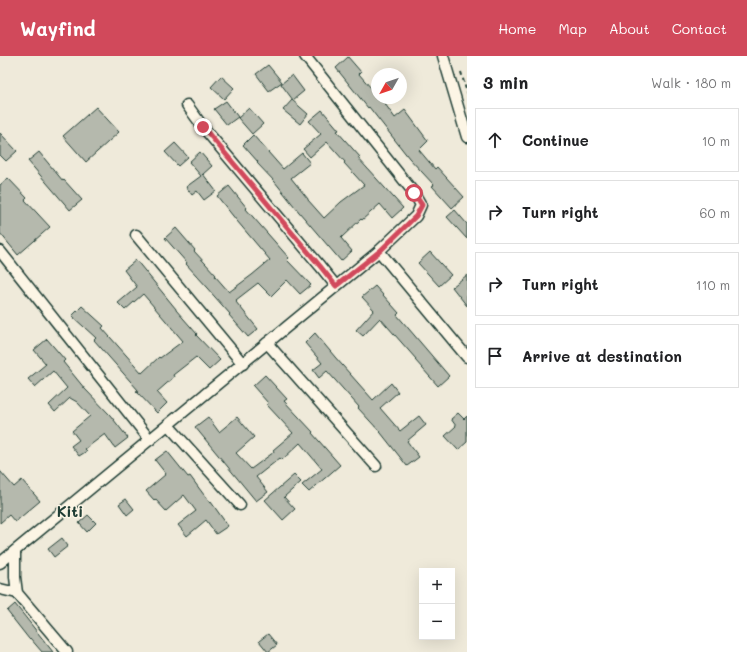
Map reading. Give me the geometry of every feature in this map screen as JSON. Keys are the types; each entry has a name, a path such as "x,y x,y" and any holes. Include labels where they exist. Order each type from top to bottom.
{"street":[{"path":"0,563 380,251 416,216 422,205 414,193 305,56"},
{"path":"443,56 467,137"},
{"path":"187,105 203,127 336,286"},
{"path":"136,235 243,364"},
{"path":"0,251 150,440"},
{"path":"380,251 467,357"},
{"path":"267,343 376,466"},
{"path":"168,425 240,505"},
{"path":"15,551 15,577 17,593 67,652"},
{"path":"0,589 17,593"}],"building":[{"path":"348,57 361,72 359,74 371,88 371,104 385,104 395,118 405,110 428,141 419,150 435,169 437,167 464,197 452,208 432,186 434,185 409,158 336,68"},
{"path":"268,65 282,82 269,91 256,74"},
{"path":"292,75 304,91 293,100 281,84"},
{"path":"221,76 234,88 224,99 211,87"},
{"path":"292,100 308,114 300,124 283,110"},
{"path":"226,101 238,117 227,125 214,109"},
{"path":"96,107 119,132 86,162 63,136"},
{"path":"249,108 263,124 252,134 238,118"},
{"path":"322,110 339,130 337,131 360,157 358,158 403,208 392,218 380,204 362,220 361,219 341,238 352,251 341,261 243,145 253,135 283,169 302,153 310,163 291,178 324,218 341,202 364,185 327,142 310,157 303,149 321,134 309,121"},
{"path":"0,133 17,151 6,161 0,155"},
{"path":"175,143 188,157 178,166 165,152"},
{"path":"39,152 63,181 64,180 82,200 70,210 28,161"},
{"path":"200,152 212,166 203,174 216,191 204,200 197,191 192,195 186,187 201,176 189,162"},
{"path":"8,178 27,198 25,200 50,227 18,255 0,233 0,185"},
{"path":"229,186 247,208 246,209 289,258 287,260 311,285 300,294 287,280 271,296 258,283 236,300 236,302 258,329 248,337 165,238 176,228 229,292 252,275 270,260 217,196"},
{"path":"455,210 467,224 467,239 447,217"},
{"path":"430,252 451,275 439,286 418,263"},
{"path":"136,260 197,334 196,335 220,360 209,370 196,357 173,375 174,377 157,392 167,403 157,413 136,391 138,390 94,340 96,338 72,316 82,306 104,326 102,328 142,373 159,357 160,358 183,341 143,294 125,310 118,303 137,287 124,270"},
{"path":"467,275 467,306 452,287"},
{"path":"375,286 399,313 397,315 449,376 438,386 380,318 363,336 356,330 374,310 362,297"},
{"path":"315,333 373,400 391,383 398,392 380,408 400,431 419,416 426,425 407,441 419,457 407,466 381,433 327,371 319,378 313,370 322,363 305,343"},
{"path":"47,339 65,360 63,362 85,389 110,415 128,438 115,448 105,434 85,449 87,451 79,456 71,446 79,440 72,431 90,416 77,402 70,398 55,412 49,405 67,388 53,371 35,387 28,379 46,364 34,350"},
{"path":"265,375 287,399 284,401 313,432 312,433 340,465 309,492 302,485 322,469 300,443 282,460 280,458 256,477 268,492 256,501 195,427 208,417 219,432 237,417 254,437 236,453 251,469 274,452 273,450 293,433 267,405 268,403 253,386"},
{"path":"458,413 464,419 467,416 467,442 458,450 445,436 456,426 451,419"},
{"path":"167,451 188,477 190,476 228,526 216,534 206,520 187,536 178,525 196,511 184,495 166,511 146,491 166,474 155,460"},
{"path":"0,471 14,487 22,480 40,501 15,522 9,515 0,523"},
{"path":"294,475 301,482 284,497 295,509 283,520 265,500"},
{"path":"126,499 134,509 127,515 119,504"},
{"path":"88,515 96,523 87,532 79,523"},
{"path":"62,538 68,546 54,557 48,549"},
{"path":"15,604 53,652 42,652 30,638 29,639 7,611"},
{"path":"268,634 277,645 268,652 259,641"}],"district":[{"name":"Kiti","path":"70,511"}],"route":[{"path":"203,127 336,286 380,251 416,216 422,205 414,193"}]}
